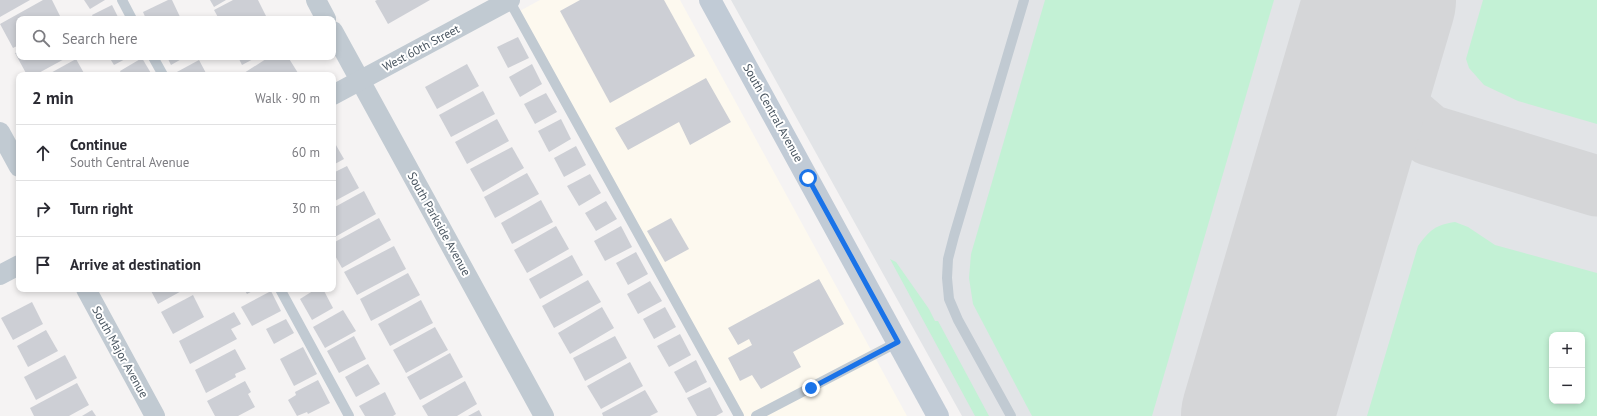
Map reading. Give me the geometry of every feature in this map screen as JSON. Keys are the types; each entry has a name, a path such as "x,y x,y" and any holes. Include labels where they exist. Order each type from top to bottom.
{"main road":[{"name":"South Central Avenue","path":"710,0 938,416"}],"street":[{"path":"316,0 324,16"},
{"name":"West 60th Street","path":"336,93 510,0"},
{"name":"South Parkside Avenue","path":"336,37 544,416"},
{"path":"0,132 16,161"},
{"path":"0,275 16,267"},
{"name":"South Major Avenue","path":"88,292 155,416"}],"lane":[{"path":"122,0 130,16"},
{"path":"510,0 739,416"},
{"path":"1011,416 958,320 949,299 946,278 948,259 954,236 1024,0"},
{"path":"155,60 161,72"},
{"path":"282,292 349,416"},
{"path":"756,416 898,342"}],"shaded area":[{"path":"540,0 680,0 907,416 738,416 516,13"},
{"path":"731,0 1597,0 1597,416 962,416"}],"green space":[{"path":"1045,0 1274,0 1152,416 1032,416 973,304 969,278 971,254"},
{"path":"1483,0 1597,0 1597,124 1518,101 1484,85 1469,68 1466,59"},
{"path":"1455,222 1468,227 1495,245 1597,273 1597,416 1367,416 1418,246 1430,232 1442,225"},
{"path":"890,259 896,262 929,309 935,321 938,321 989,416 975,416"}],"building":[{"path":"0,0 30,0 0,17"},
{"path":"43,0 52,0 60,16 16,16 16,46 13,48 0,24"},
{"path":"84,0 105,0 90,9"},
{"path":"168,0 172,0 180,16 145,16 143,12"},
{"path":"210,0 226,0 214,7"},
{"path":"233,0 258,0 266,16 217,16 214,10"},
{"path":"430,0 388,24 375,1"},
{"path":"580,0 664,0 695,56 610,103 560,11"},
{"path":"112,5 118,16 92,16"},
{"path":"518,37 529,58 508,68 497,47"},
{"path":"19,60 62,60 40,72 25,72"},
{"path":"77,60 83,72 52,72"},
{"path":"111,60 123,60 114,65"},
{"path":"139,60 143,60 150,72 120,72"},
{"path":"168,60 180,60 171,65"},
{"path":"199,60 205,72 177,72"},
{"path":"240,60 251,60 242,65"},
{"path":"264,60 290,60 297,72 246,72"},
{"path":"467,64 479,86 437,109 425,87"},
{"path":"532,64 542,84 520,97 509,77"},
{"path":"706,78 731,122 690,145 679,122 628,150 615,128"},
{"path":"483,91 495,114 451,137 439,115"},
{"path":"546,93 557,112 535,124 524,104"},
{"path":"497,119 509,141 467,164 455,142"},
{"path":"561,119 571,139 549,152 538,131"},
{"path":"336,145 344,159 336,163"},
{"path":"576,146 586,165 564,177 554,158"},
{"path":"512,147 524,168 483,192 470,169"},
{"path":"347,166 359,188 336,200 336,172"},
{"path":"527,173 539,194 495,218 484,197"},
{"path":"590,174 601,193 579,206 567,186"},
{"path":"364,191 376,214 336,236 336,206"},
{"path":"541,200 553,222 512,244 501,223"},
{"path":"606,201 617,219 596,231 585,213"},
{"path":"379,218 391,240 342,268 336,257 336,241"},
{"path":"671,218 689,249 665,262 647,231"},
{"path":"556,226 569,249 527,273 514,250"},
{"path":"621,226 632,247 605,261 594,241"},
{"path":"394,246 406,269 357,295 344,272"},
{"path":"636,252 648,274 628,285 616,263"},
{"path":"572,255 583,275 540,299 529,279"},
{"path":"408,273 420,295 371,321 360,299"},
{"path":"819,279 844,324 793,352 801,367 761,389 752,375 740,381 728,358 752,345 749,339 738,345 728,328"},
{"path":"588,280 601,302 554,328 542,306"},
{"path":"650,281 662,301 638,314 627,294"},
{"path":"152,292 180,292 158,304"},
{"path":"272,292 281,311 252,326 241,307"},
{"path":"311,292 325,292 333,308 312,320 300,299"},
{"path":"193,295 204,317 173,334 161,312"},
{"path":"421,300 433,323 390,346 378,324"},
{"path":"32,302 43,324 13,340 1,318"},
{"path":"602,307 614,328 570,354 558,333"},
{"path":"665,307 676,327 654,339 643,319"},
{"path":"343,310 356,331 325,348 313,327"},
{"path":"234,312 241,324 231,329 237,339 190,364 179,341"},
{"path":"286,319 294,333 274,344 266,329"},
{"path":"435,327 448,350 406,373 393,350"},
{"path":"46,330 58,351 28,367 17,346"},
{"path":"680,334 691,355 669,367 657,346"},
{"path":"354,336 366,359 339,373 327,351"},
{"path":"615,336 627,358 585,381 573,358"},
{"path":"303,347 317,374 294,386 280,359"},
{"path":"235,349 246,369 235,374 236,377 206,393 195,370"},
{"path":"450,353 463,377 420,400 407,377"},
{"path":"65,355 77,378 36,400 24,377"},
{"path":"696,360 707,382 686,393 674,372"},
{"path":"630,362 643,386 601,409 587,386"},
{"path":"368,364 380,384 356,397 345,377"},
{"path":"318,380 330,403 308,414 307,412 297,416 288,400 296,395 295,392"},
{"path":"245,381 251,392 248,394 255,407 238,416 215,416 207,401"},
{"path":"465,381 477,404 457,416 428,416 422,406"},
{"path":"77,383 89,405 69,416 34,416 30,408"},
{"path":"710,387 723,412 716,416 697,416 687,398"},
{"path":"645,390 658,412 650,416 603,416 602,413"},
{"path":"385,392 396,414 393,416 365,416 359,406"},
{"path":"92,410 96,416 82,416"},
{"path":"479,410 482,416 468,416"}],"taxiway":[{"path":"1334,0 1393,104 1429,135 1597,186"},
{"path":"1386,0 1386,47 1400,89"},
{"path":"1269,416 1278,347"}],"runway":[{"path":"1257,416 1380,0"}],"route":[{"path":"808,178 898,342 811,388"}]}
